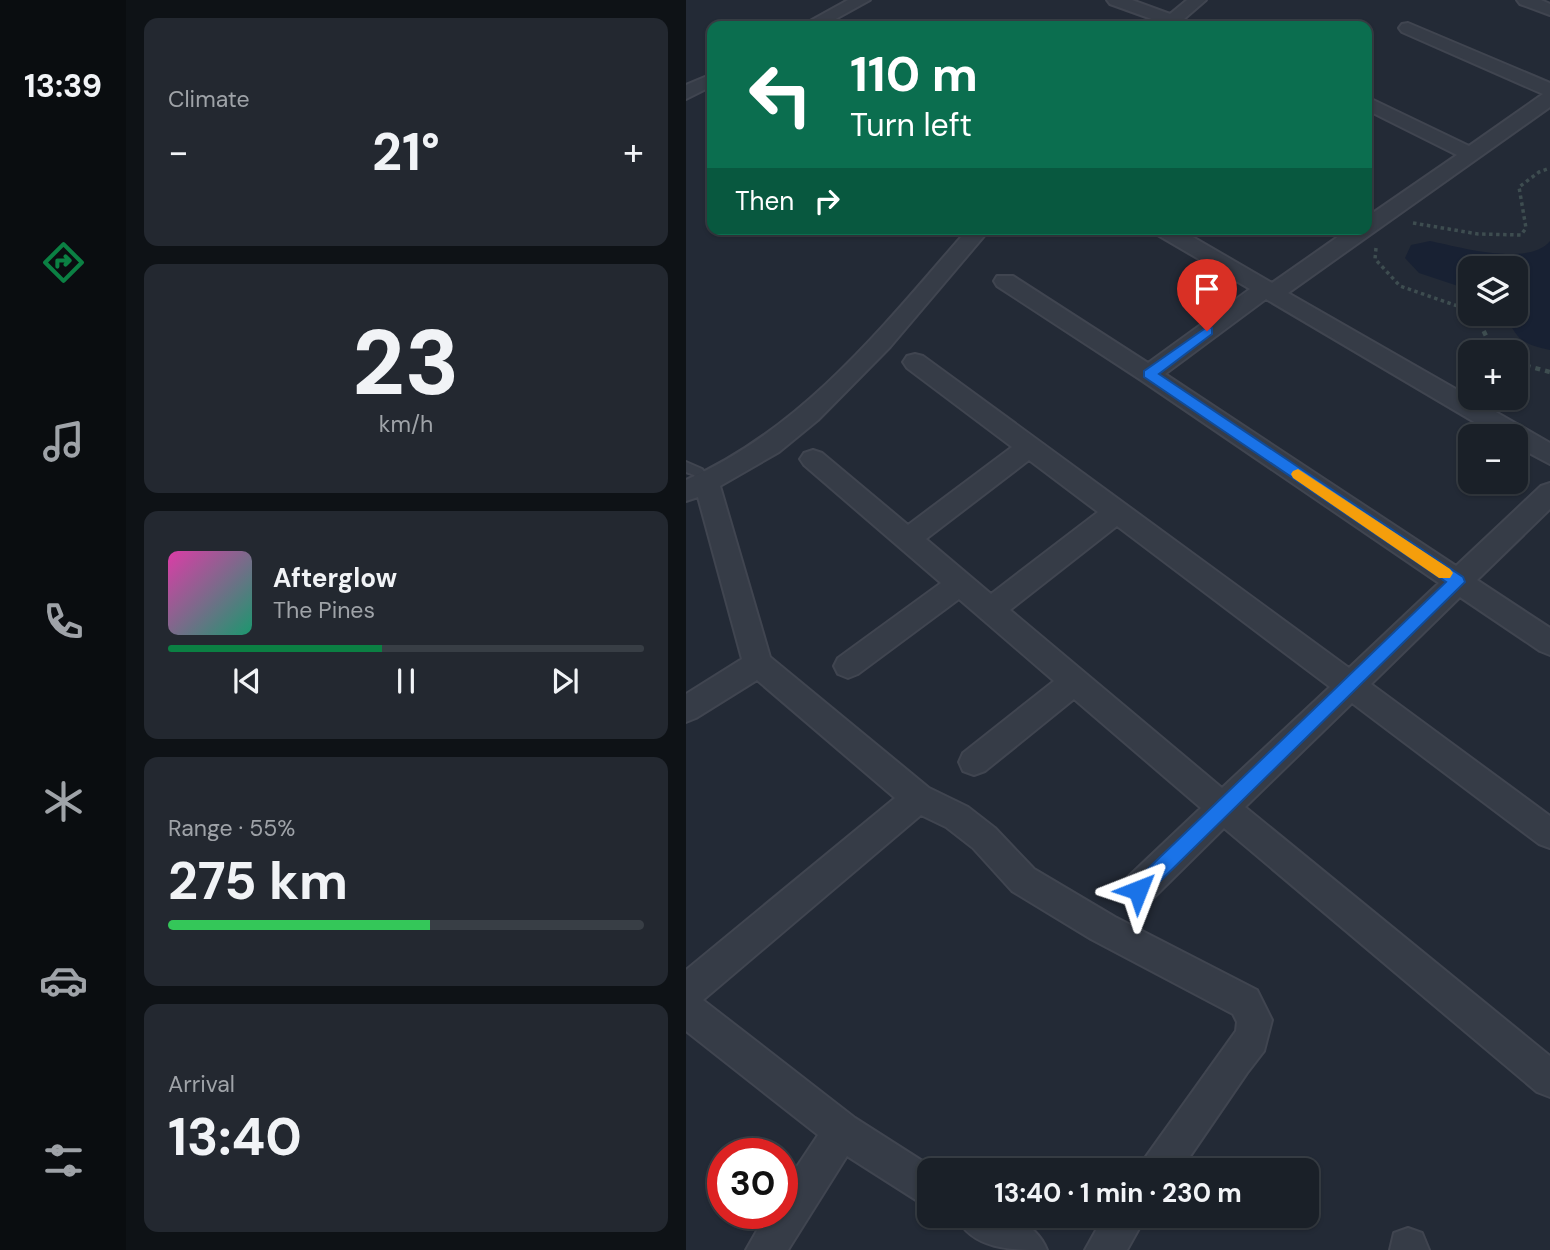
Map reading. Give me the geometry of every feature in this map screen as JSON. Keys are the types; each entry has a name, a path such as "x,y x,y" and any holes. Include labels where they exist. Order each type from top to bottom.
{"street":[{"path":"815,21 834,4 861,0"},
{"path":"1116,0 1164,21"},
{"path":"1171,21 1197,0"},
{"path":"1526,0 1550,10"},
{"path":"1408,28 1550,90"},
{"path":"686,93 707,82"},
{"path":"1372,220 1550,98"},
{"path":"1372,105 1471,154"},
{"path":"975,235 837,389 763,450 693,481 758,664 918,798 957,817 984,838 1023,880 1103,928 1245,1002 1255,1020 1252,1039 1234,1060 1167,1158"},
{"path":"1173,235 1550,456"},
{"path":"1149,374 1350,235"},
{"path":"1004,281 1149,374 1550,643"},
{"path":"915,362 1550,834"},
{"path":"906,540 1030,446"},
{"path":"813,459 1222,807 1550,1079"},
{"path":"1138,890 1550,493"},
{"path":"990,610 1116,512"},
{"path":"848,666 960,584"},
{"path":"686,709 758,664"},
{"path":"974,762 1074,682"},
{"path":"686,992 918,798"},
{"path":"686,1009 842,1132 917,1179"},
{"path":"765,1250 842,1132"},
{"path":"994,1228 1028,1250"},
{"path":"1104,1250 1119,1228"}],"path":[{"path":"1372,222 1425,224 1478,234 1521,235 1527,228 1519,187 1539,172 1550,168"},
{"path":"1371,235 1375,259 1400,286 1458,306"},
{"path":"1528,366 1550,372"}],"water":[{"path":"1430,241 1510,254 1540,249 1550,241 1550,350 1528,344 1528,340 1521,339 1511,326 1528,326 1528,256 1458,256 1458,286 1419,273 1405,258 1411,245"}],"slow traffic":[{"path":"1298,474 1445,573"}],"route":[{"path":"1138,890 1457,582 1149,374 1207,331"}]}
